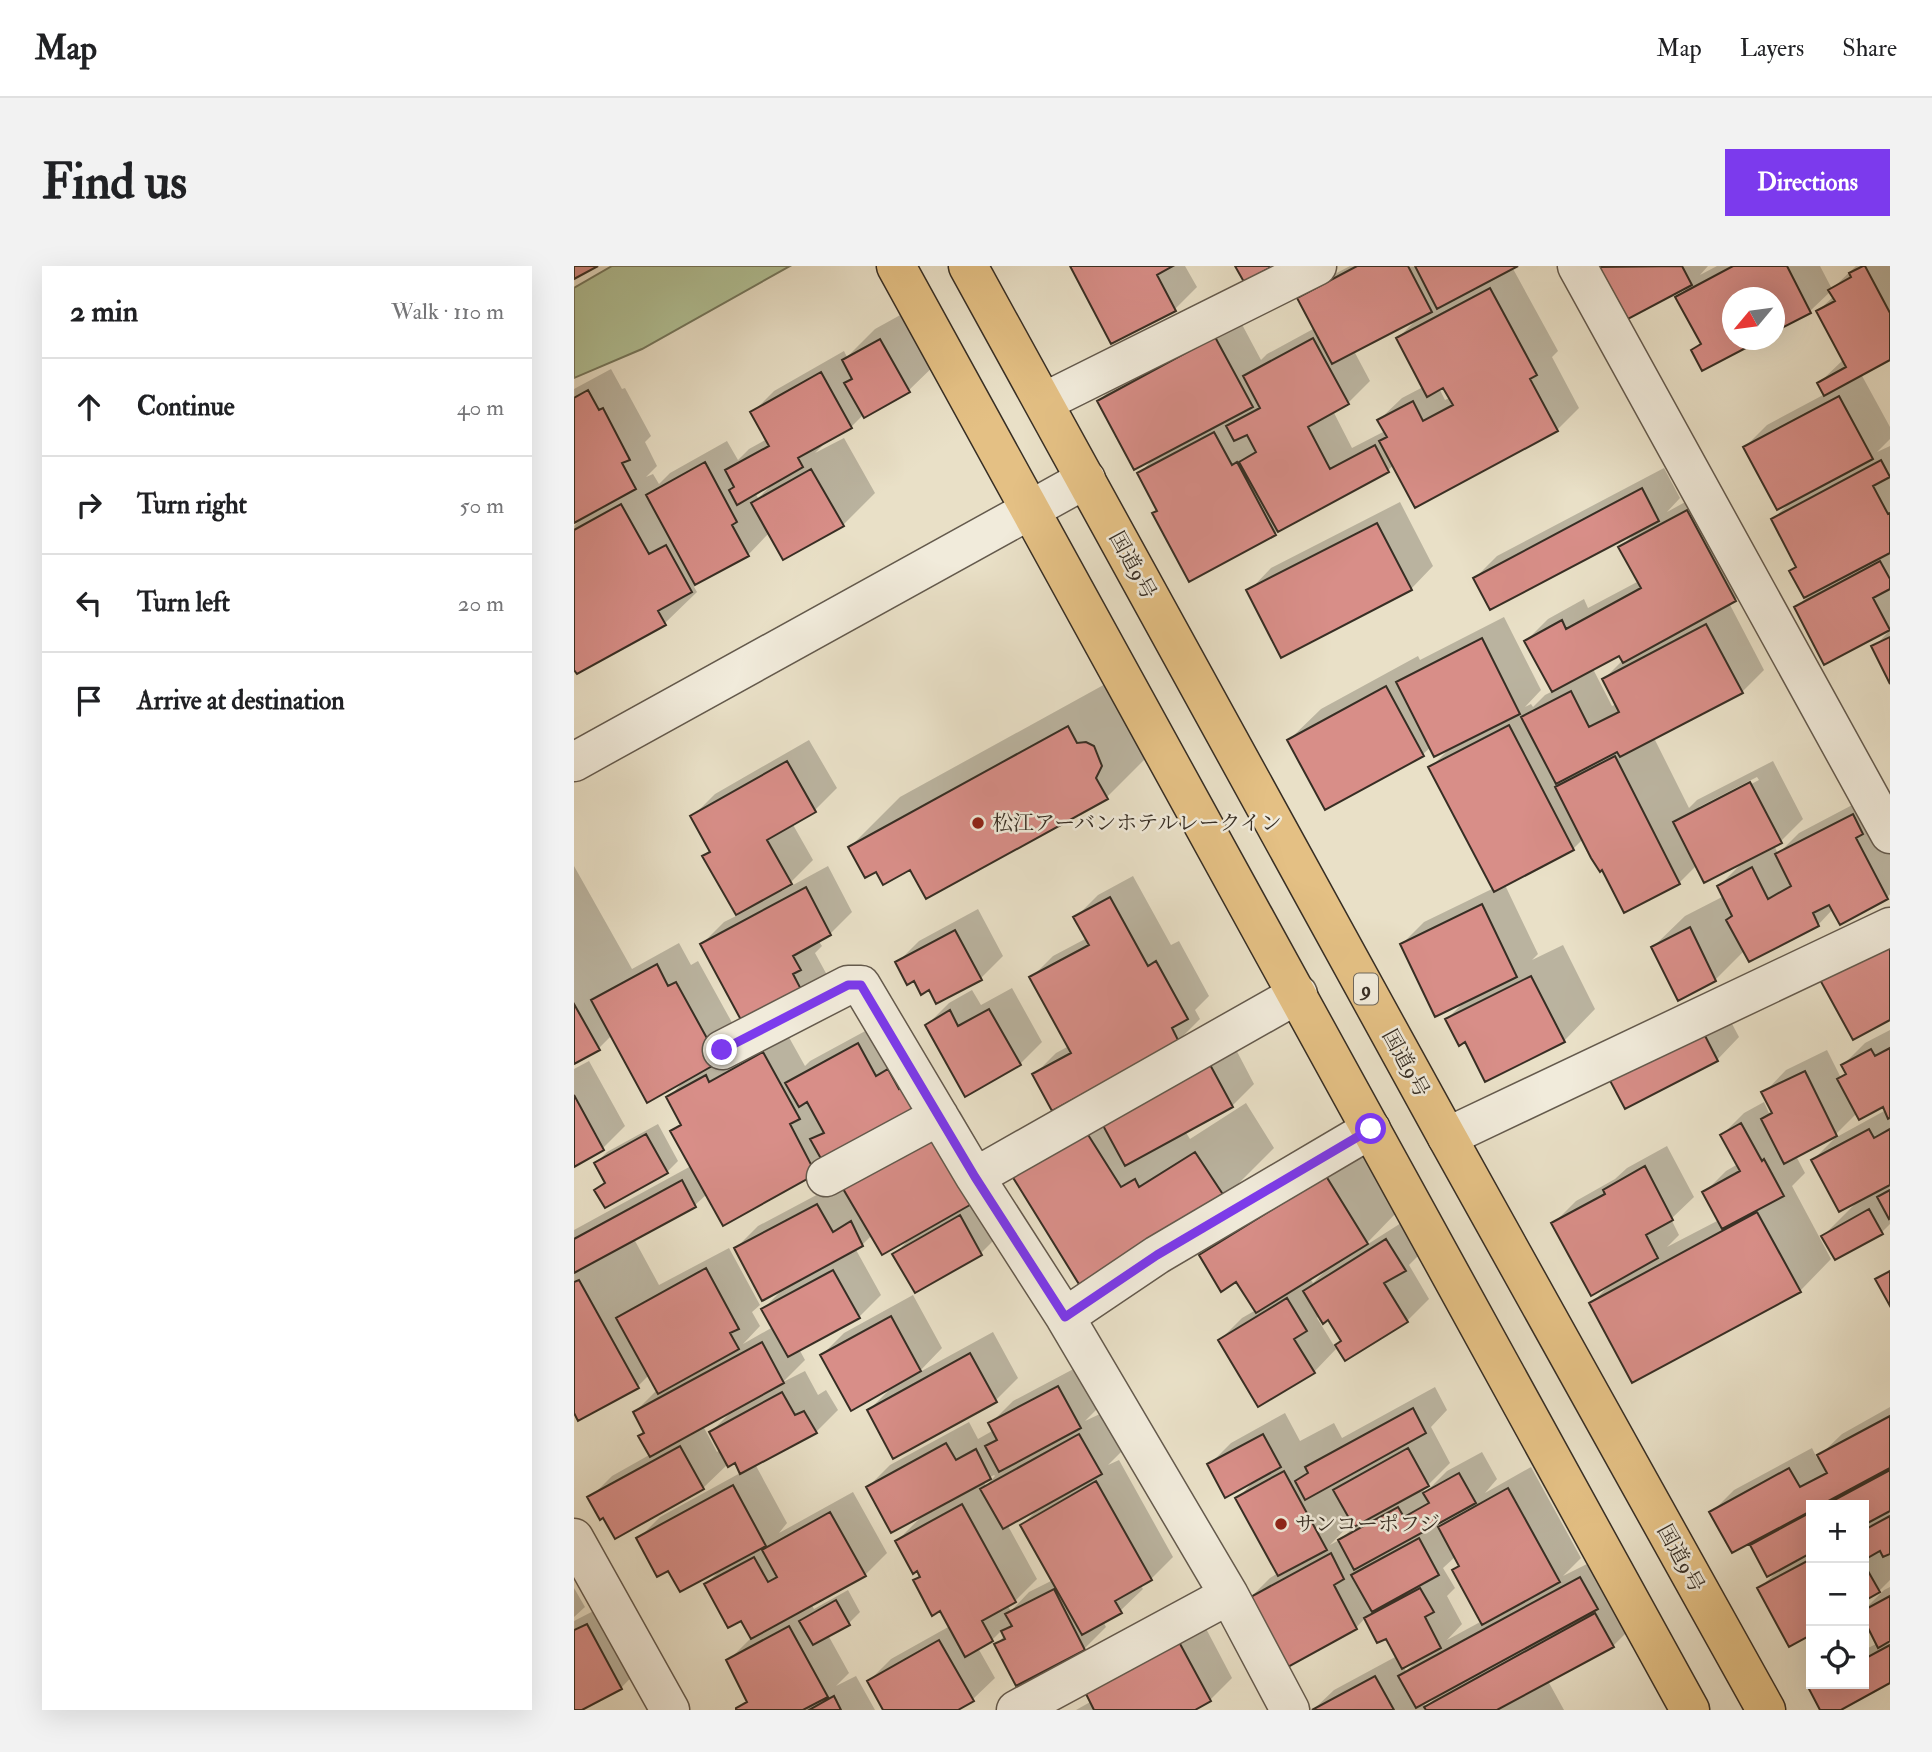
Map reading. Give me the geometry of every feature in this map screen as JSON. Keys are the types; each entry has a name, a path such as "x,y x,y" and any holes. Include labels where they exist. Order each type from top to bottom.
{"highway":[{"path":"896,266 1690,1710"},
{"name":"国道9号","path":"968,266 1766,1710"}],"street":[{"path":"1044,401 1317,266"},
{"path":"1577,266 1890,834"},
{"path":"574,762 1086,479"},
{"path":"1447,1137 1890,927"},
{"path":"722,1050 848,985 861,985 975,1177 1065,1317 1229,1595 1290,1710"},
{"path":"975,1177 1298,994"},
{"path":"826,1177 939,1116"},
{"path":"1065,1317 1157,1255 1371,1129"},
{"path":"574,1538 670,1710"},
{"path":"1016,1710 1229,1595"}],"green space":[{"path":"612,266 790,266 642,349 574,378 574,288"}],"building":[{"path":"574,266 598,266 574,279"},
{"path":"1070,266 1173,266 1157,275 1176,311 1111,344"},
{"path":"1235,266 1269,266 1270,268 1244,282"},
{"path":"1357,266 1408,266 1432,312 1332,364 1297,298"},
{"path":"1415,266 1518,266 1437,309"},
{"path":"1682,266 1692,285 1628,319 1599,267"},
{"path":"1733,266 1787,266 1811,313 1785,326 1785,287 1722,287 1722,350 1742,350 1702,371 1691,350 1701,344 1675,297"},
{"path":"1863,266 1890,313 1890,360 1824,396 1817,383 1846,367 1816,311 1835,301 1828,290 1851,277 1849,273"},
{"path":"1490,288 1537,375 1530,379 1558,431 1415,508 1379,441 1387,437 1377,420 1413,401 1423,421 1453,405 1443,388 1427,397 1396,338"},
{"path":"1215,337 1253,407 1134,470 1097,401"},
{"path":"1313,338 1349,404 1308,427 1330,469 1375,445 1389,472 1278,532 1239,462 1256,452 1247,435 1234,441 1226,426 1260,408 1243,376"},
{"path":"880,339 910,392 864,418 844,383 852,379 842,360"},
{"path":"821,372 852,428 798,458 803,467 737,505 729,490 734,487 725,470 769,446 750,412"},
{"path":"588,390 599,410 603,408 630,460 622,463 636,489 574,523 574,398"},
{"path":"1839,396 1873,459 1777,510 1743,447"},
{"path":"1214,432 1232,465 1237,462 1276,535 1189,582 1152,513 1157,511 1137,473"},
{"path":"1881,460 1890,477 1873,486 1888,514 1890,513 1890,553 1804,598 1789,571 1796,567 1771,519"},
{"path":"705,462 737,522 732,525 749,556 695,585 646,495"},
{"path":"811,469 844,526 783,560 751,503"},
{"path":"1642,488 1659,521 1490,610 1473,578"},
{"path":"621,504 649,554 666,545 692,592 658,611 666,625 577,674 574,670 574,530"},
{"path":"1687,510 1736,601 1623,663 1619,656 1552,692 1524,641 1562,620 1566,629 1641,588 1618,547"},
{"path":"1377,523 1412,590 1281,658 1246,590"},
{"path":"1880,561 1890,579 1890,589 1873,598 1890,630 1824,665 1794,607"},
{"path":"1706,624 1743,693 1620,757 1617,752 1556,784 1521,717 1571,691 1589,727 1619,712 1602,679"},
{"path":"1890,637 1890,684 1871,646"},
{"path":"1482,638 1520,714 1434,757 1396,682"},
{"path":"1386,686 1424,756 1325,810 1287,740"},
{"path":"1509,725 1574,850 1494,892 1428,767"},
{"name":"松江アーバンホテルレークイン","path":"1068,726 1077,743 1086,742 1094,746 1102,766 1096,778 1108,799 926,899 910,870 883,885 876,872 865,878 848,847"},
{"path":"1615,756 1680,884 1624,913 1602,870 1600,872 1591,858 1555,787"},
{"path":"787,761 816,812 767,840 792,884 736,915 702,856 710,852 690,816"},
{"path":"1750,782 1782,843 1704,883 1673,822"},
{"path":"1853,814 1863,834 1856,838 1888,899 1840,925 1829,905 1813,913 1819,926 1749,962 1726,920 1732,916 1717,886 1752,867 1768,899 1791,886 1775,854"},
{"path":"806,887 831,935 793,956 801,970 793,974 806,999 747,1031 700,944"},
{"path":"1110,897 1148,966 1156,961 1188,1019 1172,1028 1179,1042 1052,1111 1032,1074 1071,1053 1029,977 1089,945 1073,917"},
{"path":"1482,904 1517,977 1435,1017 1400,944"},
{"path":"1690,927 1716,981 1678,1001 1651,947"},
{"path":"955,930 982,980 936,1004 929,990 921,995 914,981 907,985 895,962"},
{"path":"1890,939 1890,1020 1853,1040 1819,978"},
{"path":"657,964 668,986 676,982 714,1051 714,1065 647,1103 591,1000"},
{"path":"1531,976 1565,1042 1485,1082 1465,1042 1459,1046 1445,1019"},
{"path":"574,1004 600,1050 574,1064"},
{"path":"989,1009 1021,1065 965,1097 925,1025 950,1010 958,1026"},
{"path":"1700,1026 1718,1061 1625,1109 1607,1075"},
{"path":"858,1043 876,1076 888,1069 899,1089 902,1087 919,1118 828,1171 810,1139 824,1133 807,1102 799,1107 785,1083"},
{"path":"1890,1048 1890,1118 1888,1119 1883,1107 1859,1120 1837,1079 1846,1074 1841,1065 1871,1049 1875,1056"},
{"path":"763,1052 800,1119 790,1124 816,1174 723,1226 670,1131 681,1125 666,1097 706,1075 709,1082"},
{"path":"1208,1061 1233,1107 1125,1166 1100,1120"},
{"path":"1805,1071 1837,1136 1784,1164 1761,1119 1772,1113 1761,1092"},
{"path":"574,1095 604,1150 574,1167"},
{"path":"1741,1123 1784,1196 1722,1229 1702,1192 1740,1171 1720,1135"},
{"path":"1869,1129 1874,1138 1890,1129 1890,1185 1839,1212 1811,1160"},
{"path":"1085,1130 1121,1187 1135,1179 1139,1187 1195,1152 1226,1199 1082,1289 1012,1176"},
{"path":"937,1132 977,1201 882,1255 842,1187"},
{"path":"646,1134 668,1173 605,1208 594,1190 605,1183 594,1163"},
{"path":"1645,1166 1673,1220 1646,1235 1658,1258 1591,1296 1551,1223 1605,1194 1603,1190"},
{"path":"1326,1176 1368,1244 1256,1313 1236,1282 1221,1292 1199,1255"},
{"path":"682,1180 696,1207 574,1273 574,1239"},
{"path":"1890,1190 1890,1218 1889,1219 1877,1197"},
{"path":"817,1204 833,1232 851,1221 863,1246 762,1301 734,1248"},
{"path":"1869,1209 1883,1234 1835,1260 1821,1236"},
{"path":"1757,1212 1801,1292 1632,1383 1589,1303"},
{"path":"960,1215 982,1255 915,1293 892,1254"},
{"path":"1386,1239 1406,1271 1384,1283 1408,1322 1345,1361 1335,1345 1341,1341 1328,1320 1323,1324 1303,1291"},
{"path":"706,1268 739,1329 730,1333 739,1349 658,1394 616,1318"},
{"path":"833,1270 860,1318 788,1357 761,1309"},
{"path":"1890,1271 1890,1306 1875,1279"},
{"path":"579,1280 639,1388 578,1421 574,1413 574,1282"},
{"path":"1287,1298 1307,1331 1294,1339 1315,1373 1258,1407 1218,1340"},
{"path":"891,1316 921,1371 851,1411 820,1355"},
{"path":"762,1342 784,1383 650,1457 638,1436 644,1433 633,1412"},
{"path":"970,1353 997,1402 893,1459 867,1410"},
{"path":"1058,1386 1081,1428 999,1472 985,1446 997,1440 988,1423"},
{"path":"782,1392 795,1415 804,1411 817,1433 740,1474 735,1463 728,1467 709,1432"},
{"path":"1413,1408 1426,1433 1305,1500 1295,1481 1308,1473 1305,1467"},
{"path":"1890,1416 1890,1468 1830,1500 1806,1500 1806,1514 1732,1553 1709,1512 1789,1468 1800,1487 1827,1473 1817,1455"},
{"path":"1079,1434 1102,1474 1003,1529 980,1489"},
{"path":"1263,1434 1281,1467 1225,1498 1207,1464"},
{"path":"946,1443 956,1460 976,1449 991,1479 891,1533 866,1487"},
{"path":"680,1446 704,1489 615,1539 587,1497"},
{"path":"1408,1448 1429,1486 1354,1527 1333,1490"},
{"path":"1890,1470 1890,1511 1869,1522 1869,1500 1834,1500"},
{"name":"サンコーポフジ","path":"1284,1471 1327,1550 1278,1576 1235,1498"},
{"path":"1459,1473 1476,1503 1354,1570 1338,1540 1398,1507 1404,1517 1429,1503 1423,1493"},
{"path":"1096,1481 1152,1580 1115,1601 1122,1613 1082,1635 1020,1525"},
{"path":"733,1485 766,1546 680,1592 668,1571 657,1577 636,1538"},
{"path":"1508,1488 1560,1582 1482,1625 1452,1570 1459,1566 1438,1527"},
{"path":"962,1504 1016,1602 982,1621 993,1641 965,1657 940,1611 932,1616 913,1580 920,1577 917,1571 913,1574 895,1541"},
{"path":"830,1512 866,1576 751,1639 741,1621 728,1628 704,1584 754,1557 768,1582 777,1577 762,1550"},
{"path":"1806,1515 1806,1556 1767,1577 1750,1545"},
{"path":"1890,1516 1890,1554 1883,1557 1880,1551 1869,1557 1869,1527"},
{"path":"1419,1538 1439,1575 1372,1612 1351,1575"},
{"path":"1331,1553 1344,1579 1334,1585 1357,1629 1288,1667 1245,1600"},
{"path":"1806,1562 1806,1638 1789,1647 1757,1588"},
{"path":"1869,1573 1880,1592 1869,1598"},
{"path":"1580,1577 1598,1609 1416,1708 1398,1676"},
{"path":"1420,1588 1434,1612 1425,1617 1441,1648 1402,1669 1386,1639 1377,1643 1364,1618"},
{"path":"1054,1589 1085,1650 1016,1686 994,1644 1005,1639 1001,1631 1012,1626 1005,1614"},
{"path":"1890,1596 1890,1641 1878,1648 1869,1630 1869,1607"},
{"path":"836,1600 850,1625 813,1645 799,1621"},
{"path":"1595,1613 1614,1647 1497,1710 1426,1710 1424,1707"},
{"path":"587,1624 622,1689 582,1710 574,1710 574,1630"},
{"path":"789,1626 828,1697 803,1710 736,1710 747,1702 726,1660"},
{"path":"939,1640 974,1701 958,1710 883,1710 867,1681"},
{"path":"1179,1642 1211,1701 1195,1710 1094,1710 1085,1692"},
{"path":"1890,1645 1890,1683 1841,1710 1820,1710 1809,1689 1869,1689 1869,1656"},
{"path":"1375,1676 1394,1710 1312,1710"},
{"path":"834,1696 841,1710 809,1710"}],"place":[{"name":"松江アーバンホテルレークイン","path":"978,823"},
{"name":"サンコーポフジ","path":"1281,1524"}],"route":[{"path":"722,1050 848,985 861,985 975,1177 1065,1317 1157,1255 1371,1129"}]}
